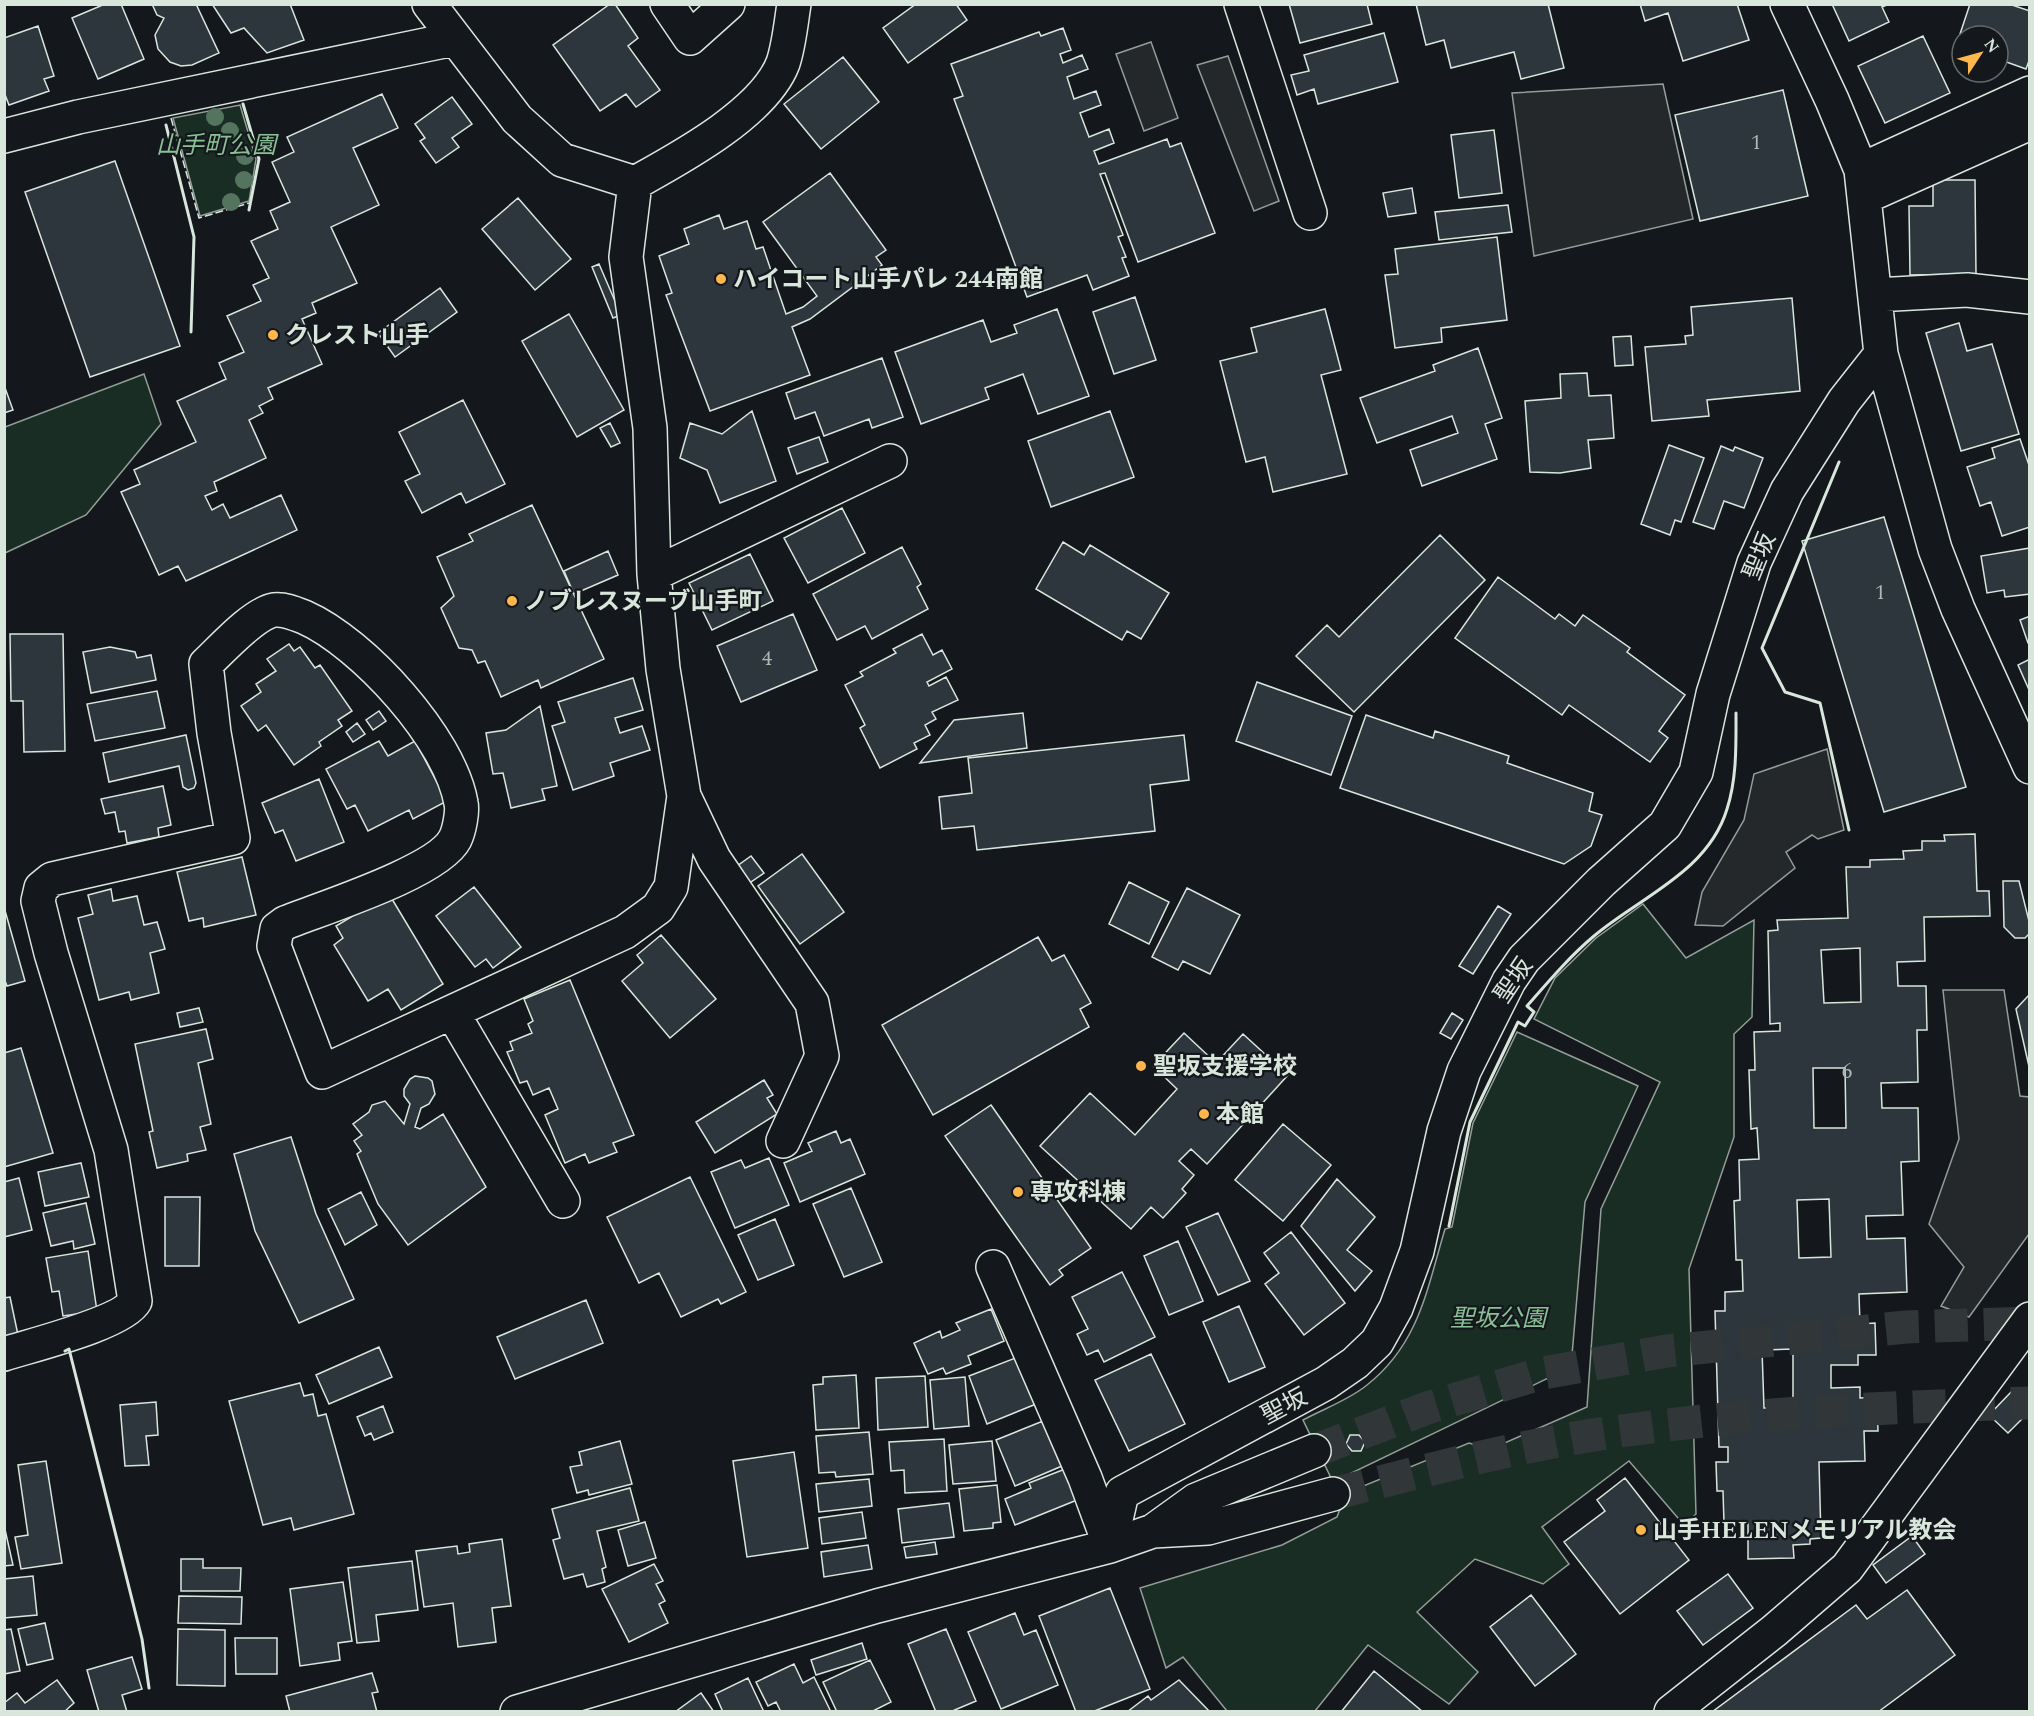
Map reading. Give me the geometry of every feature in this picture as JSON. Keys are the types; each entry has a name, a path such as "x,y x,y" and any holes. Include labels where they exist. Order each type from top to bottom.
{"street":[{"path":"429,4 517,119 562,160 635,183 693,150 758,101 783,64 794,4"},
{"path":"667,4 690,38 728,4"},
{"path":"1241,4 1310,213"},
{"path":"1787,4 1832,100 1863,184 1881,354 1935,549 1958,609 2030,767"},
{"path":"4,136 78,117 454,39"},
{"path":"1863,184 2030,93"},
{"path":"1863,184 2030,123"},
{"path":"635,183 626,257 650,428 654,574 663,669 684,796 714,859 812,1003 822,1056 783,1141"},
{"path":"1876,295 1966,290 2030,297"},
{"name":"聖坂","path":"1110,1546 1122,1493 1326,1383 1355,1363 1377,1342 1396,1308 1417,1251 1444,1131 1464,1071 1491,1013 1524,959 1601,882 1665,825 1696,772 1713,694 1733,627 1754,563 1787,490 1844,400 1881,354"},
{"path":"654,574 890,461"},
{"path":"4,1354 107,1321 131,1308 135,1301 111,1150 51,953 38,901 41,888 52,879 234,838 214,733 207,664 255,619 270,611 281,609 292,612 342,637 390,681 446,759 462,806 456,838 449,847 423,866 285,922 277,929 274,946 322,1072 626,932 657,908 671,887 684,796"},
{"path":"452,1012 563,1201"},
{"path":"993,1267 1085,1478 1110,1546"},
{"path":"1671,1712 1774,1631 1847,1568 2030,1319"},
{"path":"1153,1531 1196,1500 1314,1451"},
{"path":"538,1709 877,1606 1110,1546 1153,1531 1208,1528 1332,1494"}],"green space":[{"name":"山手町公園","path":"240,105 256,159 249,201 200,216 173,118"},
{"path":"144,374 161,424 86,515 5,553 5,427"},
{"path":"1643,904 1686,958 1754,920 1752,1017 1734,1034 1734,1137 1689,1269 1696,1514 1684,1525 1629,1461 1542,1527 1569,1564 1543,1584 1475,1559 1417,1612 1478,1672 1449,1704 1368,1645 1315,1711 1227,1711 1183,1657 1166,1668 1140,1588 1282,1545 1337,1517 1346,1493 1469,1443 1491,1449 1587,1407 1601,1209 1660,1082 1534,1019 1555,978 1596,938"},
{"name":"聖坂公園","path":"1517,1032 1638,1086 1585,1202 1571,1367 1333,1482 1303,1420 1344,1400 1367,1385 1385,1369 1399,1352 1410,1333 1426,1294 1445,1229 1452,1227 1473,1123"}],"shaded area":[{"path":"1151,42 1178,118 1144,131 1116,54"},
{"path":"1228,56 1279,201 1254,211 1197,65"},
{"path":"1663,84 1693,219 1534,256 1512,93"},
{"path":"1827,749 1844,830 1818,839 1812,835 1786,852 1795,868 1723,926 1695,925 1702,892 1744,820 1754,774"},
{"path":"1943,990 2004,990 2020,1096 2029,1097 2029,1234 1969,1317 1941,1306 1964,1267 1929,1224 1959,1139"}],"building":[{"path":"105,4 121,4 144,59 98,79 72,18"},
{"path":"152,4 196,4 219,53 192,65 181,66 170,62 158,49 155,35 164,18 157,15"},
{"path":"212,4 290,4 304,40 267,53 244,28 231,33"},
{"path":"610,4 615,4 638,38 628,46 660,90 636,107 626,94 600,111 553,45"},
{"path":"916,4 956,4 967,20 908,63 883,28"},
{"path":"1289,4 1367,4 1372,24 1300,43"},
{"path":"1416,4 1548,4 1564,68 1521,79 1514,52 1451,68 1444,40 1426,45"},
{"path":"1640,4 1737,4 1749,40 1683,61 1668,13 1645,21"},
{"path":"1832,4 1889,4 1882,7 1889,22 1849,41"},
{"path":"1970,4 2009,4 2030,11 2030,58 2026,69 2010,63 2010,24 1963,24"},
{"path":"38,26 54,76 44,79 49,91 9,105 4,92 4,38"},
{"path":"1063,28 1071,50 1060,54 1063,63 1082,55 1088,69 1067,77 1074,99 1096,91 1101,105 1080,113 1089,137 1109,129 1114,143 1094,151 1099,164 1167,139 1170,147 1181,143 1215,233 1138,262 1105,173 1100,174 1123,235 1118,237 1126,257 1122,258 1129,276 1093,290 1087,275 1027,297 954,99 963,96 951,64 1039,32 1041,36"},
{"path":"1384,33 1398,82 1318,104 1314,89 1297,95 1291,75 1309,71 1304,55"},
{"path":"1923,36 1950,93 1885,123 1858,66"},
{"path":"843,57 879,102 821,149 784,104"},
{"path":"1783,90 1808,196 1700,221 1675,115"},
{"name":"クレスト山手","path":"382,94 398,128 353,148 379,205 331,227 357,283 312,303 316,313 302,319 322,364 268,388 273,399 259,406 263,413 249,420 266,458 214,482 217,491 205,496 212,510 223,504 230,518 281,495 297,530 186,581 178,566 159,575 121,492 140,484 134,470 196,442 177,401 226,379 219,363 244,352 227,316 261,301 253,285 269,278 251,241 278,229 270,211 290,202 272,162 294,152 287,137"},
{"path":"452,97 472,124 452,138 459,147 436,163 420,141 425,138 415,124"},
{"path":"1494,130 1502,193 1459,198 1451,135"},
{"path":"115,161 180,346 90,377 25,192"},
{"name":"ハイコート山手パレ 244南館","path":"830,173 886,250 876,257 882,265 810,319 792,327 810,375 710,411 666,295 672,293 659,256 689,244 684,229 719,215 724,229 747,221 756,249 763,247 786,314 803,307 817,296 763,222"},
{"path":"1933,180 1975,180 1976,274 1910,275 1909,206 1933,206"},
{"path":"1412,188 1416,213 1388,217 1383,193"},
{"path":"518,198 571,259 535,290 482,229"},
{"path":"1508,205 1512,232 1439,240 1435,212"},
{"path":"1497,237 1507,320 1441,328 1442,342 1395,348 1385,275 1398,274 1395,249"},
{"path":"599,264 621,315 613,318 592,267"},
{"path":"440,288 457,312 395,357 378,333"},
{"path":"1135,297 1156,360 1114,374 1093,312"},
{"path":"1792,298 1800,391 1707,400 1709,416 1652,421 1645,347 1686,344 1685,336 1693,335 1691,307"},
{"path":"1057,309 1089,396 1038,414 1023,374 985,388 989,399 921,424 895,352 983,320 991,342 1017,333 1014,325"},
{"path":"1325,309 1341,370 1321,375 1347,474 1273,492 1265,457 1246,462 1220,361 1257,352 1251,328"},
{"path":"569,314 624,410 577,437 522,341"},
{"path":"1959,323 1967,351 1992,344 2019,434 1961,451 1926,333"},
{"path":"1631,336 1633,365 1615,366 1613,337"},
{"path":"1478,348 1502,418 1485,424 1497,459 1422,486 1410,450 1458,433 1452,416 1377,443 1360,398 1435,371 1433,365"},
{"path":"882,358 903,417 872,428 869,419 824,436 815,412 795,419 786,393"},
{"path":"1587,373 1589,396 1611,395 1614,438 1588,440 1591,468 1560,473 1530,472 1525,401 1561,398 1560,374"},
{"path":"4,385 13,410 4,413"},
{"path":"463,400 505,484 466,503 461,493 422,513 405,481 420,474 399,432"},
{"path":"752,411 776,481 720,503 707,470 680,458 690,423 722,434"},
{"path":"1110,411 1134,477 1051,507 1028,441"},
{"path":"610,423 620,443 611,447 600,428"},
{"path":"819,437 828,462 797,474 788,448"},
{"path":"2020,439 2030,468 2030,527 2002,536 1991,502 1980,506 1967,467 1995,458 1992,448"},
{"path":"1669,445 1704,458 1681,522 1675,520 1670,535 1641,524"},
{"path":"1721,446 1733,451 1735,447 1763,458 1744,508 1724,501 1714,529 1693,522"},
{"name":"ノブレスヌーブ山手町","path":"532,505 604,659 541,688 538,680 501,697 485,661 478,663 472,650 459,648 441,608 454,596 437,557 473,541 469,534"},
{"path":"842,508 865,553 808,583 784,538"},
{"path":"1884,517 1966,787 1884,812 1802,541"},
{"path":"1440,535 1485,580 1354,712 1296,656 1327,625 1339,637"},
{"path":"1063,542 1084,555 1090,545 1169,593 1141,639 1127,631 1122,640 1036,589"},
{"path":"902,547 921,584 917,587 928,609 872,639 865,626 837,640 813,594"},
{"path":"2030,548 2030,594 2005,597 2004,590 1987,593 1981,556"},
{"path":"608,551 618,575 574,594 564,571"},
{"path":"750,554 773,601 712,630 689,583"},
{"path":"1498,577 1555,619 1559,614 1575,626 1583,615 1630,648 1627,652 1685,695 1659,731 1668,738 1650,762 1569,705 1562,715 1455,638"},
{"path":"793,614 817,670 741,702 717,646"},
{"path":"2030,616 2030,643 2028,643 2020,620"},
{"path":"10,634 63,634 65,751 24,752 23,701 11,701"},
{"path":"922,634 933,655 942,650 952,669 927,682 929,686 946,677 958,700 932,712 936,719 925,725 930,735 914,743 917,749 880,768 860,728 865,725 845,685 863,676 860,672 896,653 893,649"},
{"path":"289,644 294,651 300,647 315,668 320,665 352,711 338,720 342,726 319,742 321,746 294,765 266,725 258,731 241,706 261,692 256,684 276,671 267,659"},
{"path":"110,647 135,652 137,658 151,655 156,680 91,693 83,652"},
{"path":"2030,659 2030,692 2018,665"},
{"path":"633,678 643,710 615,718 620,733 642,726 650,750 610,763 614,776 573,790 552,726 565,722 558,702"},
{"path":"1257,682 1352,716 1331,775 1236,741"},
{"path":"157,691 165,728 95,741 87,704"},
{"path":"540,706 557,786 542,789 545,800 511,808 503,773 493,774 486,733 506,730"},
{"path":"379,711 386,721 373,730 366,720"},
{"path":"1023,713 1027,748 920,763 954,720"},
{"path":"1366,715 1433,738 1435,731 1509,756 1507,763 1593,793 1589,811 1602,815 1591,846 1564,864 1340,788"},
{"path":"357,723 365,734 353,742 346,732"},
{"path":"186,735 196,783 194,788 188,790 183,787 179,766 109,782 103,753"},
{"path":"1184,735 1189,780 1150,785 1155,831 977,850 974,826 942,829 939,797 972,793 968,758"},
{"path":"379,741 388,756 415,741 447,801 413,819 409,810 368,831 355,805 347,809 326,769"},
{"path":"319,779 344,842 296,861 283,830 275,833 262,803"},
{"path":"163,786 171,825 158,828 159,837 127,843 125,831 119,832 115,812 105,814 101,799"},
{"path":"1975,834 1977,891 1989,891 1990,916 1924,917 1925,961 1897,962 1898,986 1926,986 1927,1030 1917,1030 1918,1082 1881,1083 1882,1108 1918,1108 1919,1161 1901,1162 1903,1215 1866,1216 1867,1239 1905,1238 1907,1292 1859,1294 1860,1324 1875,1323 1876,1355 1858,1355 1858,1365 1831,1365 1831,1388 1860,1387 1860,1398 1877,1397 1878,1431 1864,1431 1865,1461 1819,1462 1821,1538 1810,1539 1810,1544 1793,1545 1794,1558 1748,1559 1748,1523 1724,1523 1723,1491 1717,1491 1716,1462 1728,1462 1728,1447 1719,1447 1715,1311 1725,1311 1725,1292 1743,1291 1742,1260 1736,1260 1734,1201 1740,1200 1739,1160 1759,1159 1757,1128 1751,1129 1749,1070 1755,1070 1754,1032 1780,1031 1780,1023 1770,1024 1768,931 1778,930 1777,920 1848,918 1846,867 1870,867 1870,860 1904,859 1903,851 1922,850 1922,841 1945,841 1944,835","holes":["1860,948 1861,1002 1824,1003 1821,950","1813,1068 1845,1068 1846,1128 1814,1128","1829,1199 1831,1257 1799,1258 1797,1200","1793,1349 1793,1408 1764,1408 1762,1350"]},
{"path":"802,854 844,912 800,944 758,886"},
{"path":"751,856 764,873 745,886 733,869"},
{"path":"242,857 256,915 204,927 203,918 189,921 177,872"},
{"path":"2003,881 2019,881 2030,925 2030,933 2025,938 2015,938 2004,927"},
{"path":"1129,882 1169,902 1149,944 1109,924"},
{"path":"474,887 521,947 493,968 486,959 475,967 436,916"},
{"path":"1187,888 1240,915 1210,974 1183,961 1178,970 1152,957"},
{"path":"111,889 113,901 137,896 144,925 157,922 165,949 150,953 159,993 131,1000 129,992 99,1000 78,918 93,914 88,895"},
{"path":"389,894 443,984 401,1010 388,989 368,1001 334,945 343,938 336,926"},
{"path":"1498,906 1511,914 1473,974 1459,966"},
{"path":"4,907 25,981 7,986 4,978"},
{"path":"661,935 716,999 670,1038 622,981 643,963 637,955"},
{"path":"1038,937 1052,961 1064,955 1091,1003 1080,1009 1089,1027 933,1115 882,1025"},
{"path":"570,980 634,1135 613,1143 617,1152 589,1163 585,1154 565,1163 545,1115 558,1109 549,1088 533,1095 527,1081 520,1083 507,1052 513,1050 510,1042 532,1033 528,1024 533,1021 524,999"},
{"path":"2030,995 2030,1071 2016,1009"},
{"path":"199,1008 203,1022 180,1027 177,1013"},
{"path":"1452,1013 1463,1020 1451,1039 1440,1033"},
{"path":"206,1029 213,1059 198,1063 211,1124 200,1127 206,1150 187,1154 188,1161 157,1168 149,1132 153,1131 135,1044"},
{"name":"本館","path":"1184,1033 1216,1063 1243,1034 1288,1075 1207,1164 1191,1149 1179,1161 1194,1175 1182,1189 1186,1193 1163,1218 1151,1207 1131,1229 1040,1146 1090,1093 1135,1135 1177,1089 1153,1066"},
{"path":"21,1048 53,1153 4,1167 4,1053"},
{"path":"415,1076 432,1081 435,1094 429,1104 421,1108 415,1127 420,1129 443,1114 486,1187 408,1245 378,1204 357,1154 361,1151 354,1141 362,1135 353,1124 369,1112 372,1105 385,1101 404,1124 410,1104 404,1096 404,1089 410,1079"},
{"path":"764,1080 773,1095 767,1098 777,1114 715,1153 696,1122"},
{"name":"専攻科棟","path":"991,1105 1091,1248 1059,1270 1063,1275 1050,1285 945,1136"},
{"path":"1283,1124 1331,1165 1283,1221 1235,1180"},
{"path":"836,1131 841,1143 850,1139 865,1174 800,1202 784,1163 812,1151 808,1143"},
{"path":"291,1137 316,1214 354,1299 299,1323 255,1231 234,1154"},
{"path":"769,1158 789,1205 735,1228 711,1172 741,1160 745,1168"},
{"path":"81,1163 89,1197 45,1206 38,1172"},
{"path":"690,1177 746,1292 721,1304 718,1299 681,1317 659,1273 639,1283 607,1217"},
{"path":"19,1178 32,1230 4,1237 4,1182"},
{"path":"1337,1179 1375,1217 1347,1250 1372,1271 1355,1291 1301,1226"},
{"path":"851,1188 882,1262 844,1277 813,1204"},
{"path":"361,1192 377,1225 345,1245 328,1209"},
{"path":"165,1197 200,1197 199,1266 165,1266"},
{"path":"86,1203 95,1244 74,1249 73,1241 51,1246 43,1213"},
{"path":"1218,1213 1250,1281 1218,1295 1186,1227"},
{"path":"775,1219 794,1265 758,1280 738,1235"},
{"path":"1291,1232 1345,1303 1304,1335 1265,1284 1279,1273 1264,1253"},
{"path":"1178,1241 1203,1301 1169,1315 1144,1256"},
{"path":"88,1251 97,1311 63,1316 59,1291 52,1292 46,1258"},
{"path":"1122,1272 1155,1337 1104,1362 1098,1350 1087,1355 1077,1334 1088,1329 1072,1297"},
{"path":"10,1297 18,1335 4,1338 4,1298"},
{"path":"586,1300 603,1343 515,1379 497,1337"},
{"path":"1239,1306 1265,1367 1229,1382 1203,1322"},
{"path":"991,1309 1004,1341 968,1356 971,1364 946,1374 943,1368 928,1374 914,1343 940,1331 942,1338 960,1330 956,1323"},
{"path":"379,1347 392,1377 329,1404 316,1375"},
{"path":"1151,1354 1185,1424 1129,1451 1095,1380"},
{"path":"1018,1357 1036,1404 987,1424 969,1376"},
{"path":"856,1375 859,1428 816,1430 813,1385 823,1384 823,1377"},
{"path":"925,1376 928,1427 878,1430 876,1378"},
{"path":"965,1377 969,1426 934,1429 930,1380"},
{"path":"300,1383 304,1396 313,1394 318,1416 326,1414 354,1514 294,1530 291,1518 263,1525 229,1401"},
{"path":"2012,1391 2030,1407 2030,1411 2008,1433 1989,1415"},
{"path":"156,1402 158,1435 146,1436 149,1465 125,1466 120,1405"},
{"path":"383,1406 393,1432 374,1440 371,1433 365,1436 357,1417"},
{"path":"1043,1421 1062,1466 1015,1486 996,1440"},
{"path":"869,1432 873,1474 836,1477 835,1472 819,1473 816,1436"},
{"path":"1350,1435 1359,1435 1365,1442 1361,1451 1352,1451 1346,1444"},
{"path":"944,1439 947,1491 905,1493 904,1470 891,1471 889,1442"},
{"path":"620,1441 632,1484 589,1495 588,1490 577,1493 570,1467 582,1465 579,1452"},
{"path":"992,1441 996,1481 953,1484 949,1445"},
{"path":"794,1452 808,1548 747,1557 733,1461"},
{"path":"46,1461 62,1563 21,1569 15,1537 28,1535 18,1465"},
{"path":"1065,1469 1077,1500 1015,1525 1005,1499 1031,1488 1029,1483"},
{"path":"1625,1478 1689,1560 1620,1614 1564,1542 1605,1511 1597,1500"},
{"path":"869,1479 872,1506 819,1512 816,1484"},
{"path":"997,1485 1001,1522 993,1523 993,1528 964,1531 959,1489"},
{"path":"630,1488 639,1521 597,1531 606,1567 602,1569 605,1582 587,1587 583,1574 564,1579 553,1540 560,1538 552,1509"},
{"path":"949,1503 954,1537 902,1543 898,1509"},
{"path":"862,1512 866,1538 822,1544 819,1518"},
{"path":"645,1522 656,1558 628,1566 618,1530"},
{"path":"4,1525 13,1565 4,1566"},
{"path":"1912,1536 1925,1554 1886,1583 1873,1565"},
{"path":"502,1539 511,1606 492,1608 496,1642 458,1647 453,1603 424,1607 416,1551 457,1546 458,1554 470,1552 469,1544"},
{"path":"935,1542 937,1554 906,1558 904,1547"},
{"path":"868,1545 872,1569 824,1577 821,1552"},
{"path":"181,1559 203,1559 203,1568 241,1568 240,1591 181,1591"},
{"path":"412,1561 418,1610 376,1615 379,1641 357,1643 348,1568"},
{"path":"654,1564 663,1581 656,1584 665,1601 659,1604 668,1623 629,1642 602,1589"},
{"path":"1728,1574 1753,1608 1703,1645 1677,1611"},
{"path":"33,1576 37,1615 4,1618 4,1579"},
{"path":"343,1582 352,1641 338,1643 340,1660 300,1666 290,1589"},
{"path":"1110,1588 1150,1689 1092,1712 1076,1712 1039,1616"},
{"path":"1907,1590 1955,1655 1878,1712 1712,1712 1856,1605 1867,1619"},
{"path":"1531,1595 1576,1654 1535,1686 1490,1627"},
{"path":"179,1596 242,1597 241,1624 178,1623"},
{"path":"1015,1613 1024,1635 1036,1630 1058,1685 1001,1709 968,1632"},
{"path":"45,1623 53,1659 27,1665 18,1629"},
{"path":"11,1629 20,1671 4,1674 4,1630"},
{"path":"178,1629 225,1630 225,1686 177,1685"},
{"path":"946,1629 976,1701 950,1712 936,1712 908,1644"},
{"path":"235,1638 277,1638 277,1674 236,1674"},
{"path":"862,1643 867,1659 816,1675 811,1660"},
{"path":"132,1657 142,1689 122,1695 127,1712 99,1712 87,1670"},
{"path":"870,1660 891,1702 871,1712 837,1712 823,1682"},
{"path":"794,1664 803,1683 814,1677 831,1712 781,1712 776,1702 768,1706 756,1682"},
{"path":"1374,1671 1423,1712 1341,1712"},
{"path":"372,1673 378,1692 372,1693 377,1712 290,1712 286,1696"},
{"path":"748,1678 764,1712 723,1712 715,1694"},
{"path":"57,1680 74,1703 64,1712 4,1712 4,1703 17,1693 25,1703"},
{"path":"1179,1680 1210,1712 1127,1712 1148,1696 1151,1700"},
{"path":"701,1693 714,1712 675,1712"}],"tunnel":[{"path":"1314,1451 1430,1407 1543,1373 1667,1351 1906,1327 2030,1323"},
{"path":"1333,1494 1512,1450 1621,1431 1774,1415 2030,1403"}],"fence":[{"path":"171,118 199,218 249,203"}],"wall":[{"path":"243,104 259,159 249,210"},
{"path":"166,125 194,237 191,332"},
{"path":"1839,462 1762,648 1785,692 1820,703 1849,830"},
{"path":"1449,1226 1470,1122 1518,1022 1525,1026 1534,1012 1527,1006 1567,961 1594,936 1689,867 1718,831 1733,785 1736,713"},
{"path":"65,1351 69,1349 142,1639 149,1688"}],"place":[{"name":"ハイコート山手パレ 244南館","path":"721,279"},
{"name":"クレスト山手","path":"273,335"},
{"name":"ノブレスヌーブ山手町","path":"512,601"},
{"name":"聖坂支援学校","path":"1141,1066"},
{"name":"本館","path":"1204,1114"},
{"name":"専攻科棟","path":"1018,1192"},
{"name":"山手HELENメモリアル教会","path":"1641,1530"}]}
